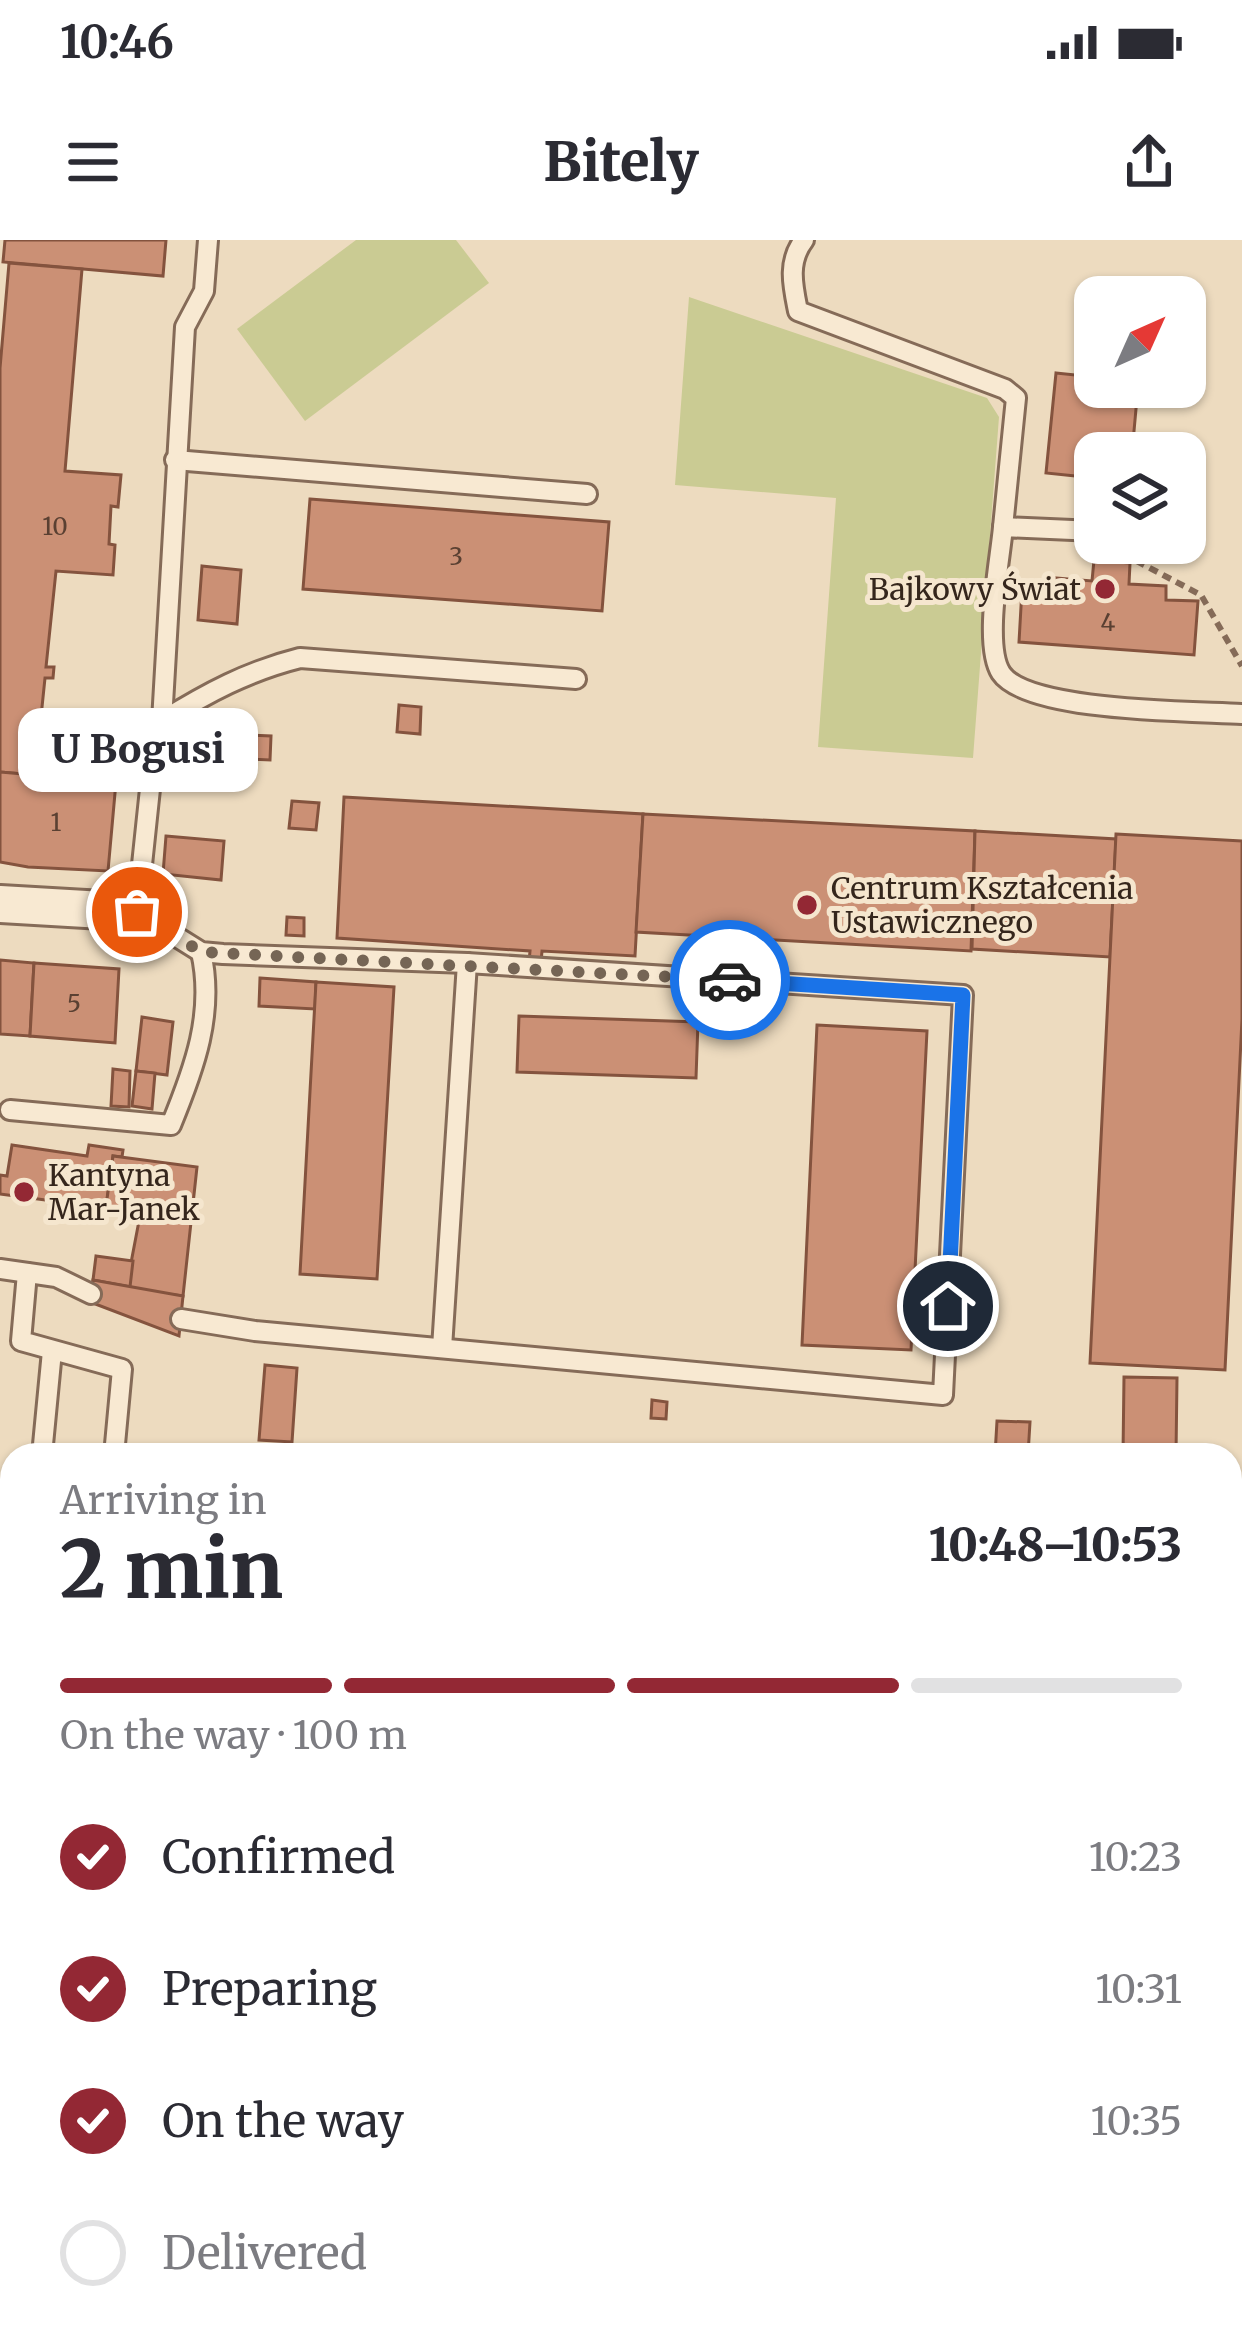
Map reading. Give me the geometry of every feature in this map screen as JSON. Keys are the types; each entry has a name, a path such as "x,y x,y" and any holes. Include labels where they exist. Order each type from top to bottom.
{"street":[{"path":"0,904 137,912"}],"lane":[{"path":"181,1318 255,1331 944,1394 963,995 466,963 201,952 137,912 162,721 185,326 204,291 208,240"},
{"path":"804,240 796,250 792,277 799,311 1005,389 1016,398 993,640 1000,672 1024,693 1064,702 1242,714"},
{"path":"176,460 587,494"},
{"path":"1003,527 1074,530"},
{"path":"162,721 223,684 259,668 300,658 576,679"},
{"path":"10,1110 171,1125 200,1056 207,976 201,952"},
{"path":"442,1348 466,963"},
{"path":"0,1269 56,1277 91,1294"},
{"path":"27,1273 21,1341 122,1369 115,1443"},
{"path":"43,1443 52,1351"}],"path":[{"path":"1142,564 1201,595 1242,667"}],"green space":[{"path":"356,240 456,240 489,283 305,421 237,329"},
{"path":"689,297 987,398 999,417 973,758 818,747 836,498 675,485"}],"building":[{"path":"5,240 166,240 163,276 3,262"},
{"path":"9,263 82,269 65,471 121,475 118,507 111,506 113,575 56,571 46,667 54,667 53,678 45,678 35,775 0,772 0,368"},
{"path":"1056,373 1074,375 1074,408 1136,408 1134,432 1074,432 1074,476 1046,473"},
{"path":"310,499 609,522 602,611 303,589"},
{"path":"1094,564 1130,564 1129,584 1166,586 1166,600 1198,601 1194,655 1019,642 1022,589 1055,591 1055,578 1092,581"},
{"path":"202,566 241,570 237,624 198,620"},
{"path":"399,705 421,707 420,734 397,732"},
{"path":"247,735 271,736 270,760 246,759"},
{"path":"0,772 116,782 108,871 0,862"},
{"path":"344,797 643,814 635,956 542,951 541,962 529,962 530,951 337,938"},
{"path":"292,801 319,803 316,830 289,828"},
{"path":"643,814 975,831 971,951 636,932"},
{"path":"975,831 1116,839 1110,957 972,949"},
{"path":"1116,834 1242,841 1242,1019 1225,1370 1090,1363"},
{"path":"166,836 224,841 221,880 163,874"},
{"path":"287,917 304,918 304,936 286,935"},
{"path":"0,960 34,963 30,1036 0,1034"},
{"path":"34,963 119,969 115,1043 30,1036"},
{"path":"260,978 316,982 315,1009 259,1006"},
{"path":"316,982 394,987 377,1279 300,1274"},
{"path":"519,1016 698,1022 696,1078 517,1072"},
{"path":"142,1017 173,1022 167,1075 136,1071"},
{"path":"817,1025 927,1031 911,1350 802,1345"},
{"path":"113,1069 130,1071 129,1107 111,1106"},
{"path":"136,1071 155,1073 152,1109 132,1106"},
{"path":"12,1145 87,1156 89,1145 123,1150 122,1157 113,1156 106,1208 0,1194 0,1175 7,1176"},
{"path":"113,1156 197,1167 183,1296 126,1289 139,1221 155,1223 156,1212 106,1206"},
{"path":"96,1256 133,1261 130,1287 93,1280"},
{"path":"93,1280 183,1296 179,1336 90,1302"},
{"path":"265,1365 297,1368 292,1442 259,1440"},
{"path":"1124,1377 1177,1378 1176,1443 1123,1443"},
{"path":"652,1400 667,1402 666,1419 651,1418"},
{"path":"997,1421 1030,1422 1029,1443 996,1443"}],"way so far":[{"path":"137,912 201,952 730,980"}],"place":[{"name":"Bajkowy Świat","path":"1105,589"},
{"name":"Centrum Kształcenia Ustawicznego","path":"807,905"},
{"name":"U Bogusi","path":"137,912"},
{"name":"Kantyna Mar-Janek","path":"24,1192"}],"route":[{"path":"730,980 963,995 948,1306"}]}
